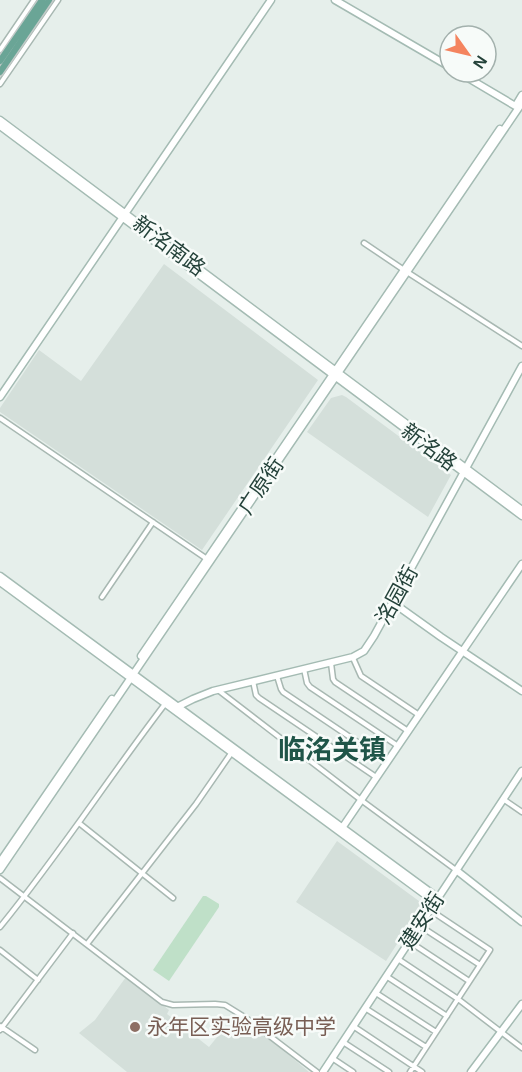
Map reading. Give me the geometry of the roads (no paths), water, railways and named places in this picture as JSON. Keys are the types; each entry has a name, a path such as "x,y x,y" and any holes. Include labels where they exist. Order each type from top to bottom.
{"main road":[{"path":"0,61 42,0"},
{"path":"0,72 49,0"}],"street":[{"path":"0,50 34,0"},
{"path":"0,84 58,0"},
{"path":"0,398 271,0"},
{"path":"335,0 438,58"},
{"path":"342,0 438,58"},
{"path":"480,84 520,106"},
{"path":"484,84 520,106"},
{"name":"广原街","path":"0,870 405,271 520,106 522,95"},
{"name":"新洺南路","path":"0,120 124,216"},
{"name":"新洺南路","path":"0,126 335,374"},
{"path":"364,243 522,346"},
{"name":"洺园街","path":"353,657 368,646 522,366"},
{"name":"广原街","path":"0,862 131,675 207,559 335,374"},
{"name":"新洺路","path":"335,374 522,510"},
{"path":"0,418 207,559"},
{"name":"新洺路","path":"465,470 522,516"},
{"path":"102,597 153,522"},
{"path":"341,830 522,564"},
{"path":"0,576 166,704 437,900"},
{"path":"0,582 177,707 341,830"},
{"path":"393,602 522,691"},
{"path":"177,707 218,690 353,657 361,676 419,715"},
{"path":"331,662 335,682 408,731"},
{"path":"304,669 308,686 398,746"},
{"path":"277,675 282,691 387,762"},
{"path":"253,681 256,695 259,698 376,777"},
{"path":"218,690 522,922"},
{"path":"0,927 25,897 133,745 166,704"},
{"path":"87,944 196,804 231,752"},
{"name":"建安街","path":"323,1072 522,771"},
{"path":"503,800 522,812"},
{"path":"79,823 173,898"},
{"path":"0,878 162,1002 173,1005 225,1005 246,1018 317,1072"},
{"path":"410,1072 490,950 430,910"},
{"path":"419,926 480,965"},
{"path":"35,1050 1,1028 73,933"},
{"path":"409,941 469,981"},
{"path":"0,950 38,980"},
{"path":"398,959 458,999 522,1048"},
{"path":"386,976 447,1016"},
{"path":"375,992 436,1032"},
{"path":"471,1072 522,1004"},
{"path":"365,1008 426,1047"},
{"path":"353,1026 422,1072"},
{"path":"343,1042 389,1072"},
{"path":"332,1058 353,1072"}],"place":[{"name":"永年区实验高级中学","path":"135,1027"}],"district":[{"name":"临洺关镇","path":"332,750"}]}
